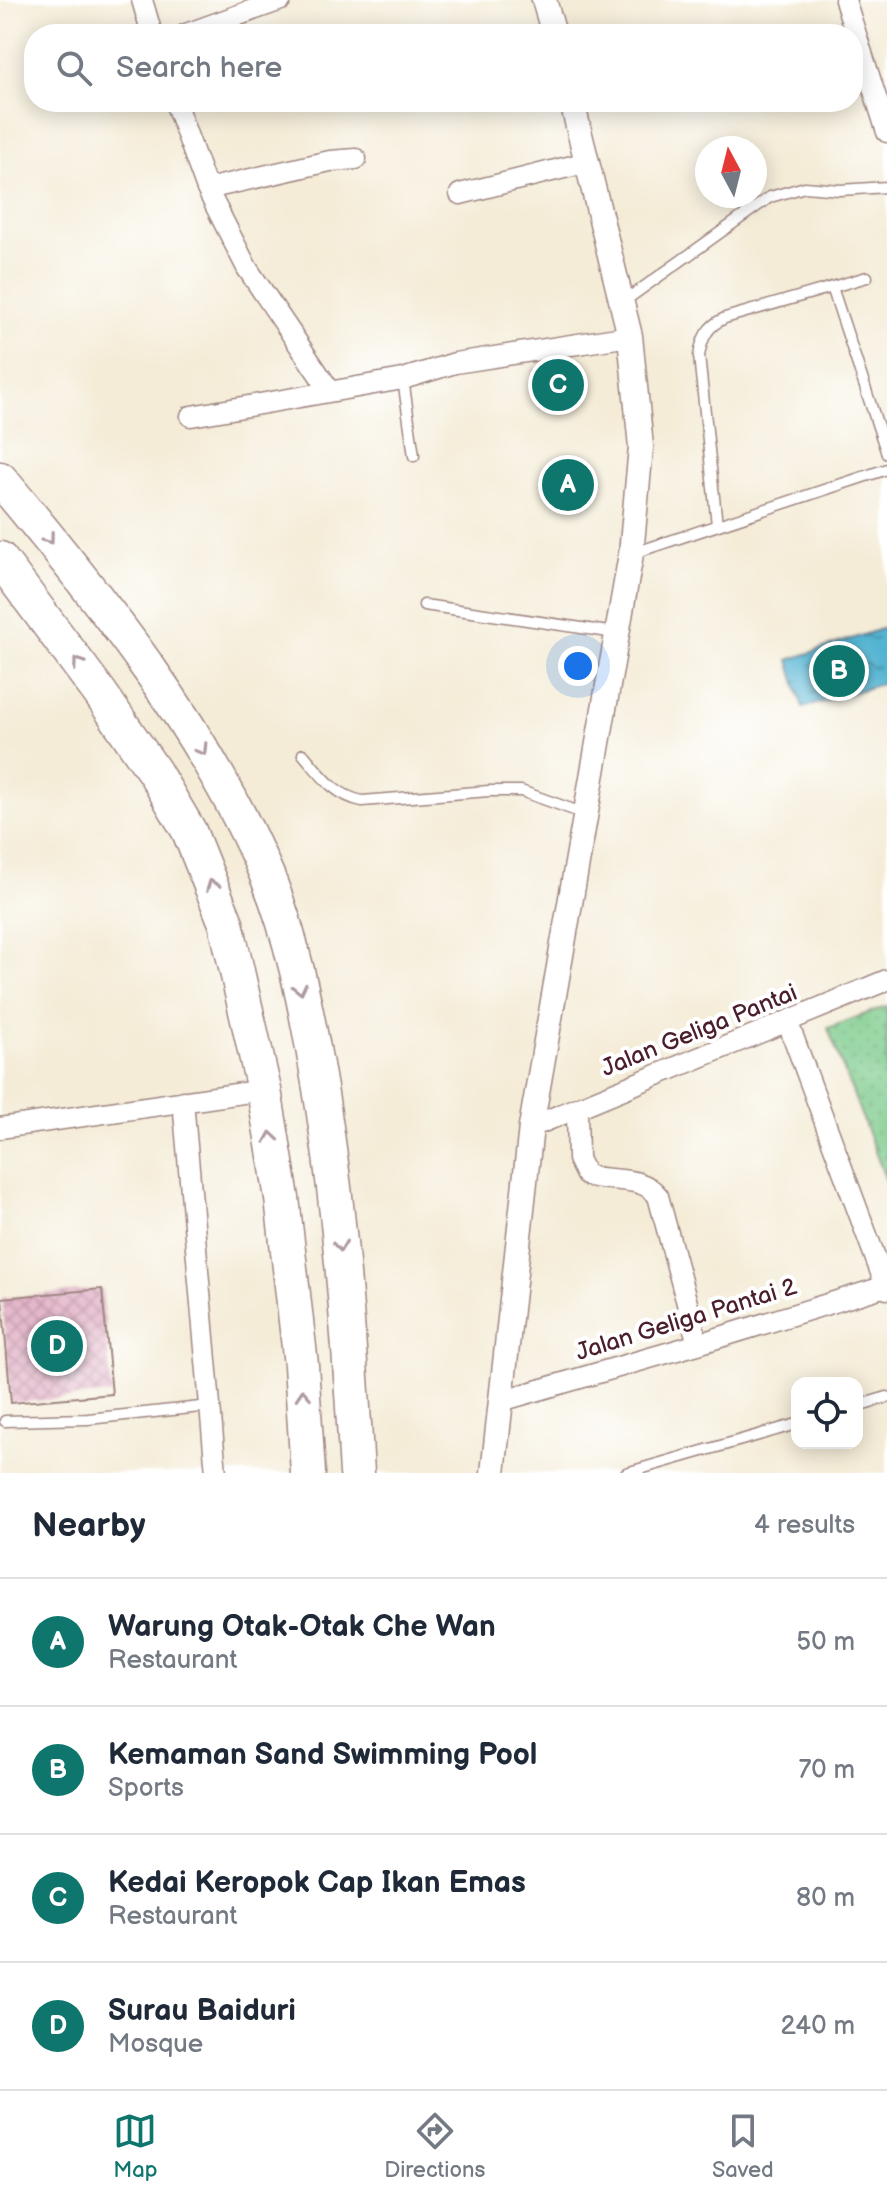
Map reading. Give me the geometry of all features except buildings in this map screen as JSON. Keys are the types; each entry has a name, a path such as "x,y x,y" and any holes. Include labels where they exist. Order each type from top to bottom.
{"highway":[{"path":"0,479 155,678 208,760 268,880 294,961 327,1128 348,1313 357,1473"},
{"path":"0,559 155,773 189,831 226,923 264,1090 282,1198 308,1473"}],"street":[{"path":"142,0 149,24"},
{"path":"214,24 281,0"},
{"path":"544,0 548,24"},
{"path":"845,0 853,24"},
{"path":"863,57 887,132"},
{"path":"179,112 207,189 247,268 330,391"},
{"path":"493,1473 531,1127 631,554 641,447 630,336 575,112"},
{"path":"207,189 330,161 356,159"},
{"path":"460,194 588,162"},
{"path":"191,416 403,379 455,363 630,336"},
{"name":"Jalan Geliga Pantai","path":"531,1127 887,980"},
{"path":"788,1023 886,1287"},
{"path":"0,1128 264,1090"},
{"path":"183,1101 216,1473"},
{"path":"577,1108 578,1159 586,1175 639,1182 652,1187 658,1196 698,1344"},
{"name":"Jalan Geliga Pantai 2","path":"501,1401 886,1287"}],"lane":[{"path":"622,303 770,197 805,187 840,190 887,187"},
{"path":"717,525 699,356 701,342 715,323 725,318 867,277"},
{"path":"832,287 887,454"},
{"path":"403,379 414,456"},
{"path":"631,554 887,469"},
{"path":"424,605 617,633"},
{"path":"303,754 333,788 347,798 362,801 521,791 585,814"},
{"path":"863,1404 887,1397"},
{"path":"5,1421 88,1419 210,1406"},
{"path":"626,1473 791,1426"}],"green space":[{"path":"887,1006 887,1183 828,1028"}],"water":[{"path":"887,627 887,682 803,708 789,660"}],"place":[{"name":"Kedai Keropok Cap Ikan Emas","path":"558,385"},
{"name":"Warung Otak-Otak Che Wan","path":"568,485"},
{"name":"Kemaman Sand Swimming Pool","path":"839,671"},
{"name":"Surau Baiduri","path":"57,1346"}]}
